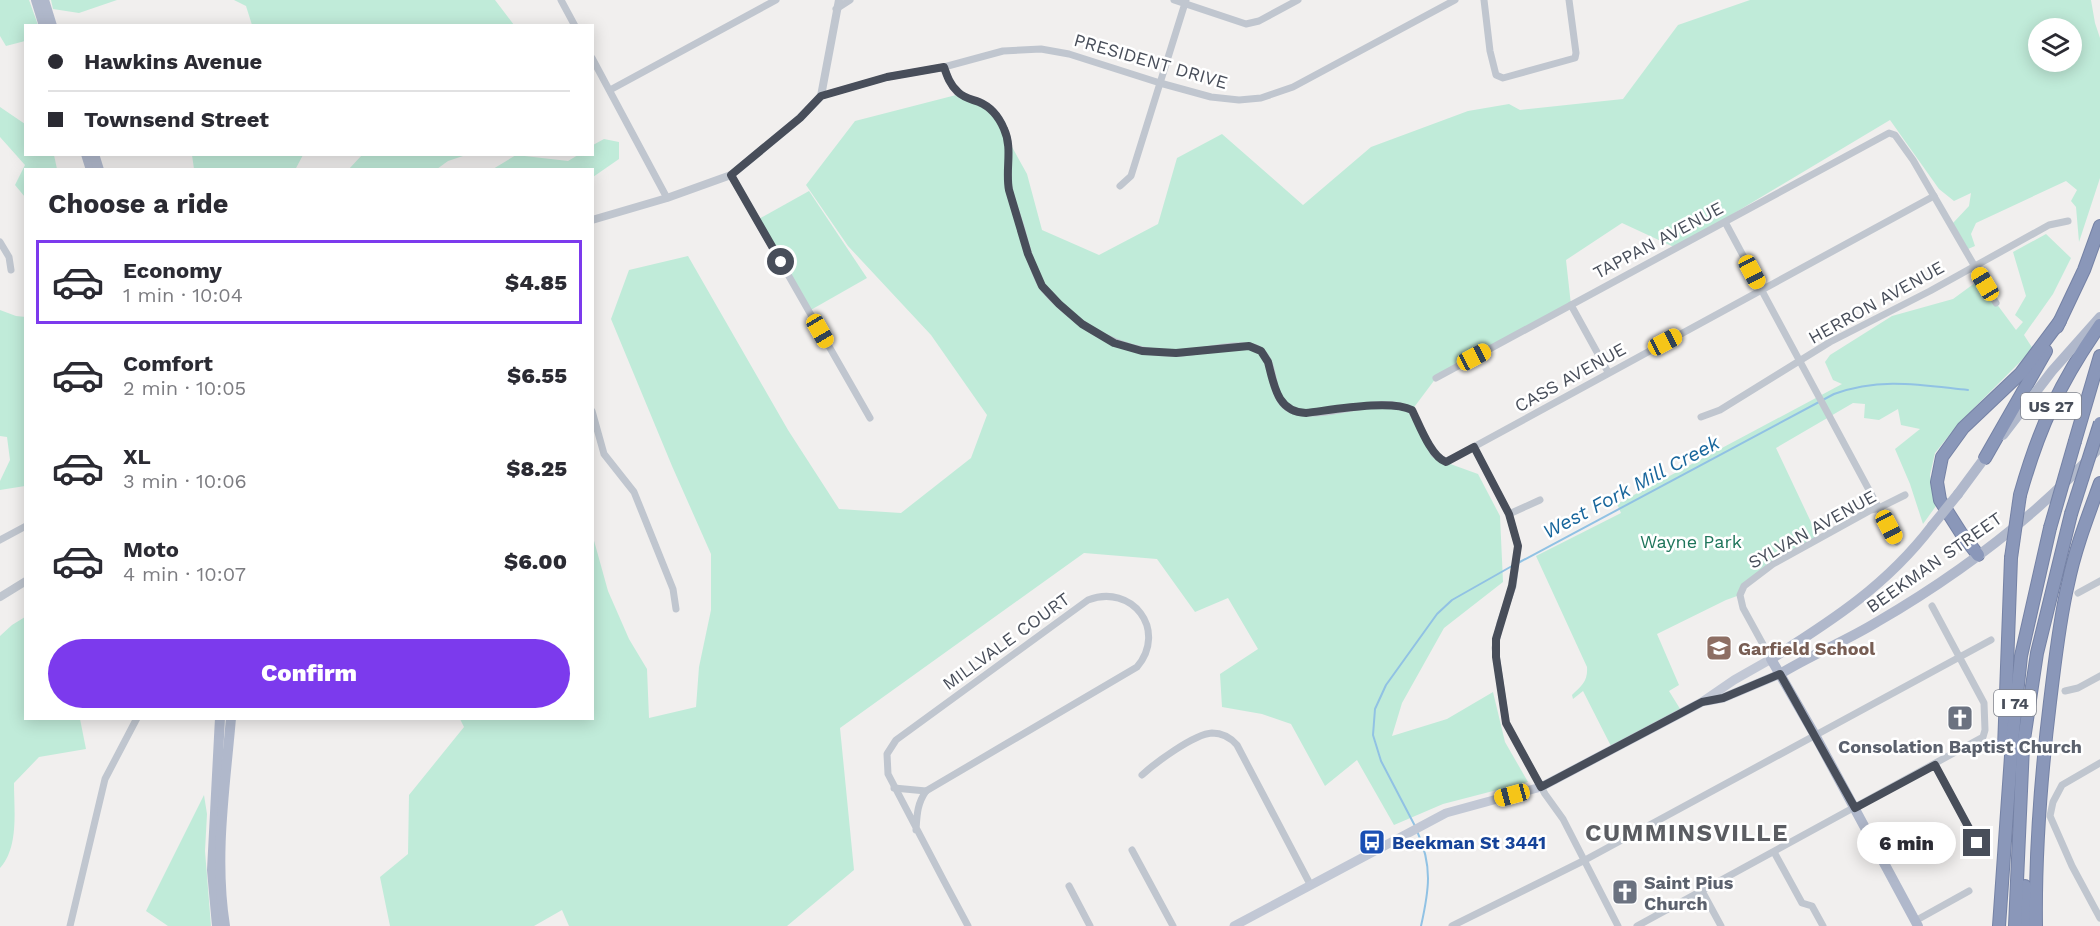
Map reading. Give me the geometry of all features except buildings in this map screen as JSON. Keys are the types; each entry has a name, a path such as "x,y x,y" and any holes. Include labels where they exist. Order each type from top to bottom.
{"highway":[{"path":"1984,458 2035,371 2060,321 2084,270 2100,226"},
{"path":"1978,555 1940,500 1936,482 1939,466 1946,449 1954,438 2021,373 2060,321"},
{"name":"US 27","path":"2001,881 2011,558 2020,495 2031,455 2049,410 2079,355 2100,325"},
{"name":"I 74","path":"1999,926 2012,742 2021,656 2050,528 2100,357"},
{"name":"I 74","path":"2015,926 2023,746 2037,653 2071,514 2100,423"},
{"path":"2036,926 2036,877 2044,750 2056,650 2072,592 2090,507 2100,483"},
{"path":"2020,816 2024,856 2025,926"}],"main road":[{"path":"36,0 43,24"},
{"path":"44,0 51,24"},
{"name":"BEEKMAN STREET","path":"1234,926 1428,822 1455,810 1541,787 1702,702 1734,680 1834,620 1901,564 2052,371 2100,317"},
{"name":"BEEKMAN STREET","path":"1702,702 1723,698 1780,674 1878,622 1978,555 2047,499 2100,447"},
{"path":"1771,659 1917,923"},
{"path":"217,926 212,880 212,844 220,720"},
{"path":"225,926 219,848 231,720"}],"street":[{"path":"561,0 574,24"},
{"path":"610,90 776,0"},
{"path":"594,219 667,198 731,175 800,118 821,96 837,4 850,0"},
{"path":"1174,0 1186,2 1246,24 1259,21 1298,0"},
{"name":"PRESIDENT DRIVE","path":"821,96 887,77 944,67 1003,51 1041,50 1069,54 1160,83 1223,99 1261,98 1293,87 1455,0"},
{"path":"1484,0 1490,51 1496,75 1503,78 1575,58 1569,0"},
{"path":"1120,186 1131,176 1186,2"},
{"path":"594,62 667,198"},
{"name":"CASS AVENUE","path":"944,67 955,89 967,98 991,109 1003,127 1009,145 1009,190 1028,254 1042,286 1070,315 1114,343 1142,351 1176,353 1242,346 1255,348 1265,356 1276,394 1283,405 1288,408 1306,413 1384,405 1412,410 1434,454 1446,462 1934,196"},
{"name":"TAPPAN AVENUE","path":"1436,378 1889,133 1895,135 1934,196"},
{"path":"731,175 870,418"},
{"path":"1934,196 1996,303"},
{"name":"HERRON AVENUE","path":"1701,417 1720,410 1830,342 1930,291 1974,265 2049,225 2068,221"},
{"path":"1725,222 1897,542"},
{"path":"0,242 9,257 11,270"},
{"path":"1570,304 1608,372"},
{"path":"594,418 604,454 634,492 673,589 676,609"},
{"path":"1474,447 1509,514 1518,546 1512,586 1496,639 1496,657 1506,723 1541,787 1563,819 1618,926"},
{"name":"SYLVAN AVENUE","path":"1771,659 1743,608 1740,595 1746,582 1768,567 1871,510 1880,508 1905,495"},
{"path":"1509,514 1540,500"},
{"path":"0,540 24,527"},
{"path":"2072,592 2100,581"},
{"path":"0,597 24,582"},
{"name":"MILLVALE COURT","path":"926,791 1137,667 1145,654 1148,639 1145,621 1136,608 1124,599 1115,597 1099,596 1088,600 896,740 887,754 888,774 894,788 968,926"},
{"path":"1637,926 1983,737 1984,703 1932,606"},
{"path":"1452,926 1585,860 1991,640"},
{"path":"2065,691 2078,688 2100,676"},
{"path":"70,926 105,779 135,720"},
{"path":"1142,775 1154,763 1200,736 1216,733 1228,737 1238,745 1310,884"},
{"path":"2100,763 2062,785 2053,802 2050,816 2100,918"},
{"path":"1935,765 1977,843"},
{"path":"894,788 926,791"},
{"path":"916,830 919,800 926,791"},
{"path":"1132,850 1173,926"},
{"path":"1774,852 1802,903 1812,906 1823,926"},
{"path":"1069,886 1090,926"},
{"path":"1702,891 1721,926"},
{"path":"1917,923 1969,891"}],"green space":[{"path":"0,0 29,0 38,24 24,24 24,41 6,46 0,36"},
{"path":"51,0 117,0 79,13 53,9"},
{"path":"234,0 495,0 513,24 252,24 246,6"},
{"path":"1750,0 2091,0 2100,38 2100,178 2079,242 2076,207 2071,201 2077,190 2066,181 1976,223 1971,234 1975,246 1968,249 1953,223 1969,206 1971,193 1954,201 1939,189 1890,120 1676,248 1622,223 1566,260 1571,305 1436,378 1412,410 1442,461 1478,474 1500,516 1503,582 1444,628 1402,703 1392,736 1447,719 1493,692 1505,742 1528,782 1443,804 1394,825 1357,760 1325,786 1291,724 1262,714 1222,707 1220,674 1258,649 1228,598 1195,612 1157,559 1084,553 840,728 854,870 787,926 569,926 562,910 534,926 390,926 380,877 408,854 409,795 464,727 460,720 594,720 594,541 608,591 629,639 647,669 649,718 696,707 699,667 711,610 711,554 611,319 629,270 688,256 788,430 839,509 901,513 971,458 987,415 931,335 848,246 806,185 855,121 960,94 991,109 1027,174 1042,230 1099,255 1158,224 1177,158 1222,134 1303,205 1371,147 1468,111 1509,104 1520,110 1623,99 1678,25"},
{"path":"0,107 24,123 24,156 54,156 57,168 24,168 24,196 15,185 25,165 0,137"},
{"path":"604,139 619,142 619,159 594,176 594,168 495,168 514,156 568,161 576,156 594,156 594,144"},
{"path":"192,156 302,156 296,168 194,168"},
{"path":"361,156 463,156 448,161 438,168 350,168"},
{"path":"809,191 867,278 809,311 757,220"},
{"name":"Wayne Park","path":"2046,234 2071,258 2053,294 2024,335 2033,349 1959,423 1935,453 1930,475 1936,506 1923,524 1910,484 1895,449 1920,429 1901,425 1898,409 1879,420 1864,418 1865,404 1853,403 1776,448 1819,539 1762,571 1740,595 1657,634 1679,685 1669,691 1682,712 1613,750 1583,691 1573,699 1572,695 1585,679 1587,667 1536,556 1621,513 1617,504 1842,384 1833,380 1825,362 1830,355 1892,316 1953,299 1979,280 2016,330 2023,322 2015,315 2026,296 2013,252"},
{"path":"0,310 24,317 24,486 0,490 0,481 10,460 7,437 0,436"},
{"path":"24,618 24,720 80,720 86,749 39,757 14,783 13,839 0,868 0,636"},
{"path":"204,795 207,814 205,851 211,926 168,926 146,911"}],"waterway":[{"name":"West Fork Mill Creek","path":"1518,563 1834,394 1884,384 1968,390"},
{"name":"West Fork Mill Creek","path":"1415,826 1381,761 1373,735 1375,709 1386,685 1437,614 1452,600 1512,566"},
{"name":"West Fork Mill Creek","path":"1417,831 1426,856 1428,878 1421,926"}],"place":[{"name":"Garfield School","path":"1719,648"},
{"name":"Consolation Baptist Church","path":"1960,718"},
{"name":"Beekman St 3441","path":"1372,842"},
{"name":"Saint Pius Church","path":"1625,892"}],"district":[{"name":"CUMMINSVILLE","path":"1687,833"}],"route":[{"path":"781,262 731,175 800,118 821,96 887,77 944,67 951,83 960,94 985,105 999,118 1009,145 1009,190 1035,272 1046,291 1082,324 1114,343 1157,353 1249,346 1261,351 1265,356 1279,400 1294,411 1306,413 1384,405 1401,406 1412,410 1434,454 1442,461 1446,462 1474,447 1509,514 1518,546 1512,586 1495,648 1506,723 1541,787 1702,702 1740,692 1780,674 1855,808 1935,765 1977,843"}]}
